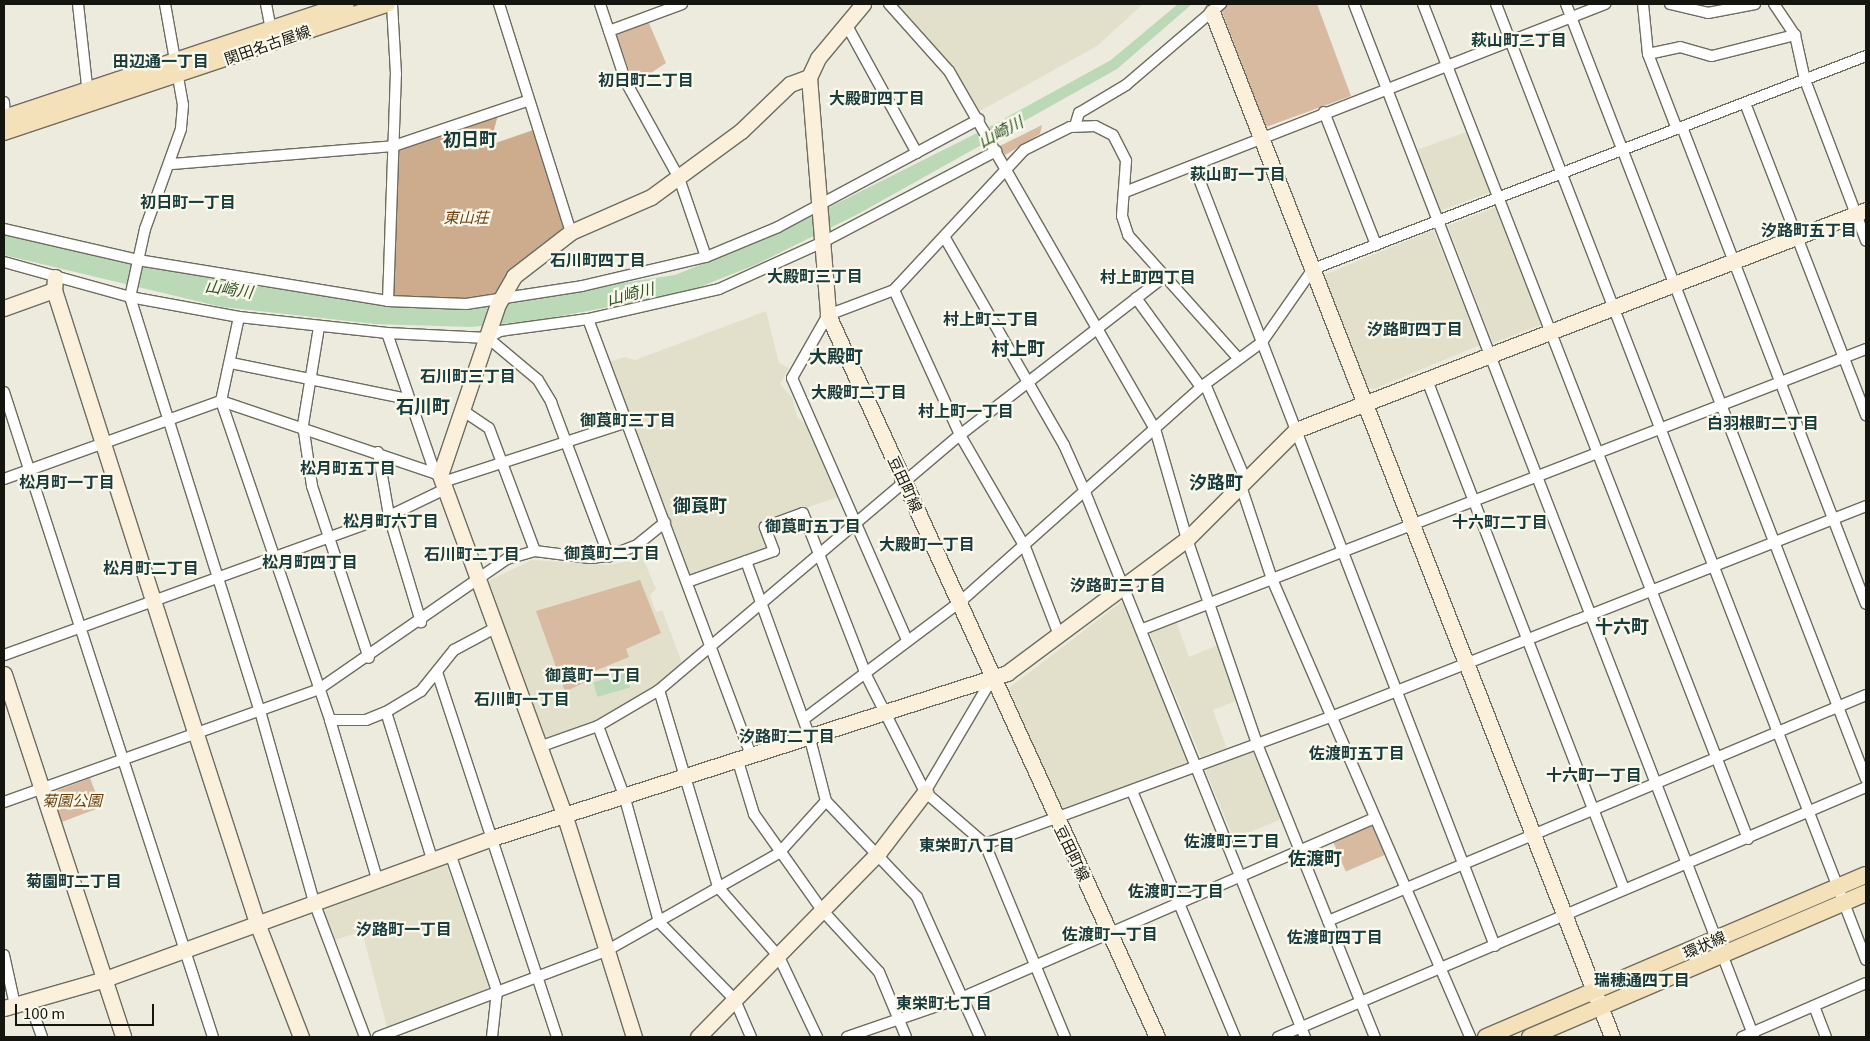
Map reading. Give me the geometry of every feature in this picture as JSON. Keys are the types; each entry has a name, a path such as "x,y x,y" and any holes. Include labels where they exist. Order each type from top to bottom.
{"main road":[{"name":"関田名古屋線","path":"272,36 346,4"},
{"name":"関田名古屋線","path":"4,118 88,97 272,36 387,4"},
{"name":"環状線","path":"1486,1037 1597,1000 1843,894 1866,875"},
{"name":"環状線","path":"1843,894 1866,893"},
{"name":"環状線","path":"1530,1037 1597,1000"}],"street":[{"path":"78,4 88,97"},
{"path":"165,4 183,105 171,164 137,261 131,293 168,420 220,578 260,711 314,902 365,1037"},
{"path":"266,4 272,36"},
{"path":"388,302 394,146 392,4"},
{"path":"499,4 527,101 570,232"},
{"path":"600,4 642,116 679,178 706,257"},
{"path":"609,31 682,4"},
{"path":"440,479 499,302 514,276 570,232 622,211 679,178 741,131 790,84 809,77 846,24 863,4"},
{"path":"889,4 949,71 980,121 1155,429 1187,539 1258,744 1375,1037"},
{"path":"1354,4 1658,784 1749,1036 1866,983"},
{"path":"1423,4 1748,839"},
{"path":"1496,4 1843,894 1866,960"},
{"path":"1566,4 1866,780"},
{"path":"1125,192 1194,166 1261,136 1605,4"},
{"path":"1643,4 1648,54 1734,261 1835,519 1866,604"},
{"path":"1670,4 1708,13 1755,4"},
{"path":"1774,4 1795,35 1805,80 1861,212 1866,241"},
{"path":"1076,126 1079,113 1126,85 1217,8 1261,136 1612,1037"},
{"path":"846,24 917,153"},
{"path":"1648,54 1680,47 1712,56 1795,35"},
{"path":"804,719 866,675 907,640 960,602 1025,547 1203,385 1237,357 1262,342 1313,268 1499,199 1866,56"},
{"name":"豆田町線","path":"809,77 817,208 828,315 960,602 1056,818 1111,933 1156,1037"},
{"path":"171,164 394,146 527,101"},
{"path":"1745,104 1798,236 1866,415"},
{"path":"1324,112 1376,245"},
{"path":"4,229 137,261 388,302 466,304 499,302 667,269 706,257 817,208 980,121"},
{"path":"907,640 792,378 828,315 894,290 946,238 1005,166 1049,136 1076,126 1105,130 1119,143 1127,174 1123,225 1165,276 1237,357"},
{"path":"4,262 55,284 131,293 239,317 387,334 500,331 588,319 719,289 820,241 996,149"},
{"path":"1194,166 1495,946"},
{"path":"16,1005 105,980 492,838 810,735 884,709 1007,672 1126,586 1187,539 1296,430 1861,212"},
{"path":"946,238 1027,382 1085,492 1126,586 1303,1032"},
{"path":"539,747 598,726 659,690 819,558 904,481 960,435 1165,276"},
{"path":"4,308 55,284"},
{"path":"55,284 103,444 155,601 196,734 258,923 301,1037"},
{"path":"894,290 960,435 1025,547 1059,635"},
{"path":"1136,298 1203,385 1243,484 1272,579 1405,891 1470,1037"},
{"path":"239,317 231,363 221,402 276,557 330,720 377,879"},
{"path":"588,319 628,422 710,648 744,756 754,814 779,853 822,910 879,972 906,1037"},
{"path":"319,327 303,425 312,486 369,658"},
{"path":"490,332 538,380 567,440 609,556"},
{"path":"387,334 408,399 440,479 564,814 634,1037"},
{"path":"1143,629 1538,478 1661,428 1866,349"},
{"path":"231,363 408,399"},
{"path":"1427,380 1530,638 1624,889"},
{"path":"4,392 187,951 213,1037"},
{"path":"4,479 221,402 303,425 378,452 440,479"},
{"path":"462,410 489,428 503,461 535,551"},
{"path":"4,654 81,628 389,516 440,479 628,422"},
{"path":"378,452 389,516 421,622"},
{"path":"985,844 1331,717 1866,506"},
{"path":"687,582 774,551 764,527 803,513 866,675 925,792 985,844 1065,1037"},
{"path":"4,802 319,689 369,658 507,559 535,551 590,558 609,556 637,545 664,522"},
{"path":"746,561 810,735 826,801 879,852 917,897 980,1037"},
{"path":"330,720 366,720 386,712 421,691 454,650 495,628"},
{"path":"437,672 556,1037"},
{"path":"4,674 123,1037"},
{"path":"698,1037 779,957 879,852 925,792 993,677"},
{"path":"659,690 686,774 718,887 779,957 817,1037"},
{"path":"1328,921 1534,838 1595,810 1866,695"},
{"path":"386,712 432,859"},
{"path":"598,726 624,795 659,922 735,1000 751,1037"},
{"path":"1278,1037 1303,1032 1362,1003 1439,969 1564,917 1624,889 1748,839 1866,787"},
{"path":"1132,791 1235,1037"},
{"path":"381,1037 537,975 606,951 779,853 826,801"},
{"path":"847,1037 899,1017 963,997 1374,818"},
{"path":"450,853 497,991 492,1037"},
{"path":"4,955 16,1005 42,1037"},
{"path":"1814,1006 1826,1037"}],"shaded area":[{"path":"898,4 1143,4 1097,46 980,111 953,67"},
{"path":"1469,131 1491,192 1438,212 1415,150"},
{"path":"1499,206 1544,324 1493,343 1448,226"},
{"path":"1433,230 1480,345 1374,389 1367,387 1324,275"},
{"path":"766,311 779,363 789,368 780,384 792,397 797,417 808,426 838,497 763,523 766,550 691,576 608,362 625,357 635,360"},
{"path":"639,549 656,589 650,595 656,612 662,610 683,665 657,686 596,721 544,738 486,582 532,560 609,565 623,562"},
{"path":"1124,600 1188,762 1062,811 1009,688"},
{"path":"1176,621 1189,657 1218,645 1236,701 1213,710 1227,749 1201,757 1150,634 1151,629"},
{"path":"1252,750 1281,819 1234,839 1205,770"},
{"path":"446,864 491,983 487,989 387,1027 362,931 332,941 321,911"}],"green space":[{"path":"1228,4 1317,4 1351,96 1266,127 1221,9"},
{"path":"648,21 666,63 634,84 616,34"},
{"name":"東山荘","path":"499,111 490,145 536,129 571,232 514,276 498,304 388,301 394,146"},
{"path":"1042,125 1040,134 1005,155 1000,146"},
{"path":"640,580 661,633 626,649 629,657 585,675 587,681 565,692 536,611"},
{"name":"菊園公園","path":"90,778 101,807 62,822 51,793"},
{"path":"1373,823 1386,854 1346,871 1332,840"}],"water":[{"name":"山崎川","path":"1178,4 1192,4 1117,69 858,214 755,265 697,288 636,302 539,320 471,327 375,324 222,307 4,255 4,235 140,265 308,294 449,309 675,275 772,236 989,127 1111,60"},
{"path":"626,673 630,687 597,697 593,682"}],"district":[{"name":"萩山町二丁目","path":"1519,39"},
{"name":"田辺通一丁目","path":"161,60"},
{"name":"初日町二丁目","path":"646,79"},
{"name":"大殿町四丁目","path":"877,97"},
{"name":"初日町","path":"470,138"},
{"name":"萩山町一丁目","path":"1238,173"},
{"name":"初日町一丁目","path":"188,201"},
{"name":"汐路町五丁目","path":"1809,229"},
{"name":"石川町四丁目","path":"598,259"},
{"name":"大殿町三丁目","path":"815,275"},
{"name":"村上町四丁目","path":"1148,276"},
{"name":"村上町二丁目","path":"991,318"},
{"name":"汐路町四丁目","path":"1415,328"},
{"name":"村上町","path":"1018,347"},
{"name":"大殿町","path":"836,355"},
{"name":"石川町三丁目","path":"468,375"},
{"name":"大殿町二丁目","path":"859,391"},
{"name":"石川町","path":"423,405"},
{"name":"村上町一丁目","path":"966,410"},
{"name":"御莨町三丁目","path":"628,419"},
{"name":"白羽根町二丁目","path":"1763,422"},
{"name":"松月町五丁目","path":"348,467"},
{"name":"松月町一丁目","path":"67,481"},
{"name":"汐路町","path":"1216,481"},
{"name":"御莨町","path":"700,504"},
{"name":"松月町六丁目","path":"391,520"},
{"name":"十六町二丁目","path":"1500,521"},
{"name":"御莨町五丁目","path":"813,525"},
{"name":"大殿町一丁目","path":"927,543"},
{"name":"御莨町二丁目","path":"612,552"},
{"name":"石川町二丁目","path":"472,553"},
{"name":"松月町四丁目","path":"310,561"},
{"name":"松月町二丁目","path":"151,567"},
{"name":"汐路町三丁目","path":"1118,584"},
{"name":"十六町","path":"1622,625"},
{"name":"御莨町一丁目","path":"593,674"},
{"name":"石川町一丁目","path":"522,698"},
{"name":"汐路町二丁目","path":"787,735"},
{"name":"佐渡町五丁目","path":"1357,752"},
{"name":"十六町一丁目","path":"1594,774"},
{"name":"佐渡町三丁目","path":"1232,840"},
{"name":"東栄町八丁目","path":"967,844"},
{"name":"佐渡町","path":"1315,857"},
{"name":"菊園町二丁目","path":"74,880"},
{"name":"佐渡町二丁目","path":"1176,890"},
{"name":"汐路町一丁目","path":"404,928"},
{"name":"佐渡町一丁目","path":"1110,933"},
{"name":"佐渡町四丁目","path":"1335,936"},
{"name":"瑞穂通四丁目","path":"1642,979"},
{"name":"東栄町七丁目","path":"944,1002"}]}
